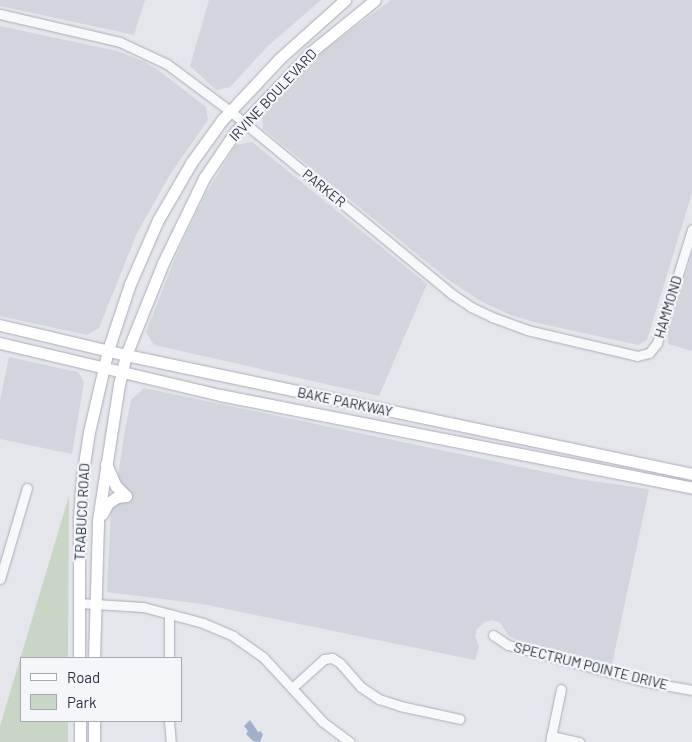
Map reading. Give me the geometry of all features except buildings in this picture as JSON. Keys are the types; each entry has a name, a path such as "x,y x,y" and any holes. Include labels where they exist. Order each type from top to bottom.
{"main road":[{"name":"IRVINE BOULEVARD","path":"104,367 130,284 158,220 191,163 230,111 278,59 345,0"},
{"name":"IRVINE BOULEVARD","path":"121,372 126,355 180,224 204,178 244,122 311,52 375,0"},
{"name":"BAKE PARKWAY","path":"0,325 126,355 692,474"},
{"name":"BAKE PARKWAY","path":"0,344 361,424 654,478 692,488"},
{"name":"TRABUCO ROAD","path":"79,657 78,519 89,432 104,367"},
{"name":"TRABUCO ROAD","path":"94,657 94,602 98,520 105,463 121,372"},
{"path":"98,520 108,503 117,497 126,496 116,486 105,463"},
{"path":"80,722 80,742"},
{"path":"94,722 94,742"}],"street":[{"name":"PARKER","path":"0,14 111,39 137,48 187,78 244,122 452,294 471,307 527,330 637,356 649,353"},
{"name":"HAMMOND","path":"649,353 657,343 692,230"},
{"path":"0,578 27,488"},
{"path":"79,603 94,602 142,607 203,623 233,636 263,657 323,722 350,742"},
{"path":"169,614 169,657"},
{"name":"SPECTRUM POINTE DRIVE","path":"492,635 508,645 642,680 692,690"},
{"path":"292,688 324,659 332,658 340,663 361,688 379,699 400,706 460,719"},
{"path":"561,689 551,739 579,742"},
{"path":"169,722 172,742"}],"shaded area":[{"path":"0,0 145,0 134,35 0,6"},
{"path":"209,0 321,0 268,46 230,87 216,90 190,66"},
{"path":"391,0 692,0 692,193 647,340 638,345 537,323 511,315 482,302 450,281 263,129 262,114 297,76 323,51"},
{"path":"0,26 117,51 143,61 158,70 206,107 208,120 171,173 137,233 99,328 87,335 0,316"},
{"path":"252,142 427,284 379,396 154,345 146,332 176,256 206,193 236,145"},
{"path":"692,254 692,351 668,344 668,332"},
{"path":"9,357 78,372 84,382 72,454 0,439 0,400"},
{"path":"144,388 579,479 649,489 612,664 519,641 509,636 500,623 493,620 485,622 477,629 475,636 479,647 475,660 202,604 107,592 111,510 117,504 120,483 118,476 124,436 131,400"}],"green space":[{"path":"69,496 68,657 21,657"},
{"path":"20,659 20,722 68,722 68,742 0,742 0,726"}],"water":[{"path":"250,720 258,732 260,731 263,734 260,742 253,741 246,734 248,731 244,726"}]}
